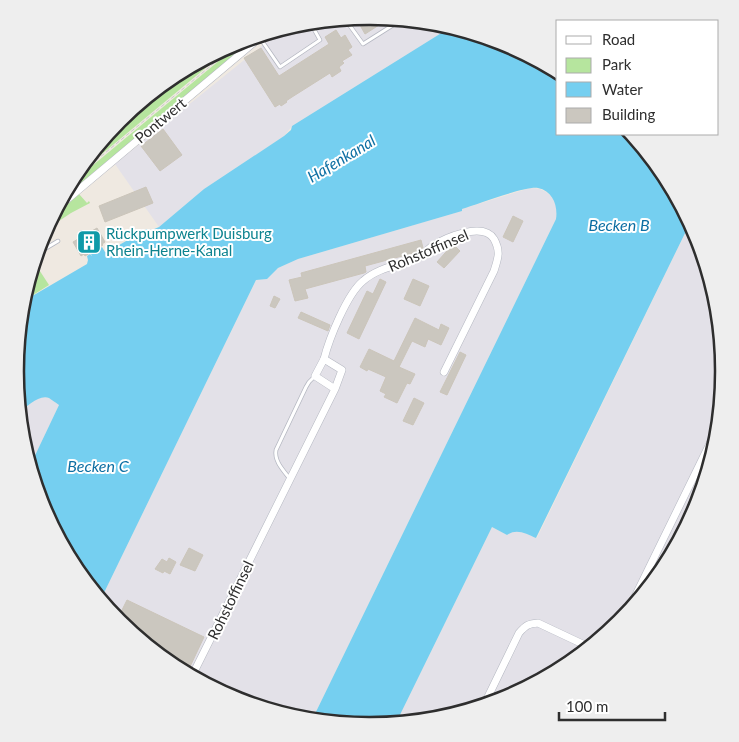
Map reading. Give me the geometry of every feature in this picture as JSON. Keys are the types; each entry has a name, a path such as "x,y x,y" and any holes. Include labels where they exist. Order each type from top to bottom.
{"street":[{"name":"Pontwert","path":"71,196 248,48"},
{"name":"Rohstoffinsel","path":"316,376 324,359 328,343 352,293 363,280 379,271 419,257 431,247 445,240 470,231 484,231 491,235 497,245 499,255 494,271 444,372"},
{"name":"Rohstoffinsel","path":"195,669 335,389 342,370 324,359"},
{"path":"316,376 335,389"},
{"path":"641,585 704,455"},
{"path":"489,695 518,633 525,626 538,623 581,644"}],"lane":[{"path":"350,26 363,44 392,26"},
{"path":"265,42 280,67 320,40 314,30"},
{"path":"47,247 58,240"},
{"path":"290,479 276,461 276,450 306,387 316,376"}],"path":[{"path":"95,162 216,61"}],"shaded area":[{"path":"347,26 392,26 441,33 292,126 284,136 204,189 159,227 115,164 268,41 302,32"},
{"path":"527,189 540,189 552,197 556,204 556,219 316,712 258,698 217,681 177,658 142,631 104,592 256,280 267,279 278,268 298,259 462,211 462,209"},
{"path":"686,232 697,260 709,304 715,348 715,394 709,438 697,482 680,524 669,544 644,581 614,615 562,658 522,681 481,698 437,710 400,715 492,527 507,535 512,531 519,531 537,538"},
{"path":"38,398 49,398 59,405 35,456 30,438 26,407"}],"green space":[{"path":"239,51 77,186 91,167 221,59"},
{"path":"208,66 98,157 142,111 177,84"},
{"path":"79,194 87,203 89,201 90,203 57,222 66,205"},
{"path":"39,270 49,285 32,296"}],"water":[{"path":"441,33 459,37 502,52 556,80 556,135 622,135 657,179 686,232 536,538 518,532 507,535 492,527 400,715 370,717 316,712 556,219 555,204 547,192 538,188 532,188 512,192 462,209 462,211 298,259 278,268 267,279 256,280 104,592 82,563 59,524 42,482 35,456 59,405 45,397 26,407 24,348 32,296 87,264 87,256 90,254 92,256 91,254 94,252 96,254 95,251 98,249 100,251 99,249 102,247 107,252 147,229 152,230 159,227 204,189 284,136 291,130 292,126"}],"building":[{"path":"360,25 378,25 365,34"},
{"path":"336,30 341,38 345,35 352,47 348,50 352,55 342,61 344,63 339,67 341,71 332,77 330,73 281,106 280,104 275,107 244,58 261,48 279,76 329,44 325,37"},
{"path":"163,129 182,155 160,171 141,146"},
{"path":"146,187 153,203 105,222 99,206"},
{"path":"513,216 523,221 513,242 503,237"},
{"name":"Rückpumpwerk Duisburg Rhein-Herne-Kanal","path":"97,228 105,242 85,256 84,254 81,256 73,242"},
{"path":"421,240 423,248 417,252 365,266 366,272 364,273 305,289 308,298 295,301 289,280 302,277 301,273"},
{"path":"453,244 460,251 444,268 437,262"},
{"path":"380,279 386,282 359,339 347,333 367,291 373,294"},
{"path":"413,279 429,286 420,306 404,299"},
{"path":"274,296 280,299 275,308 270,306"},
{"path":"301,312 330,325 328,331 298,318"},
{"path":"415,318 439,330 441,324 449,328 441,345 428,339 425,347 412,341 399,367 415,374 410,384 407,383 397,403 384,397 386,394 380,391 386,377 360,367 369,349 394,361"},
{"path":"460,352 466,355 447,395 440,392"},
{"path":"414,398 424,403 413,425 403,421"},
{"path":"189,548 203,555 195,571 180,565"},
{"path":"169,558 176,562 170,574 155,569 162,559 167,562"},
{"path":"127,600 204,637 190,666 159,645 121,611"}],"place":[{"name":"Rückpumpwerk Duisburg Rhein-Herne-Kanal","path":"89,242"}],"water label":[{"name":"Hafenkanal","path":"341,158"},
{"name":"Becken B","path":"619,224"},
{"name":"Becken C","path":"98,465"}]}
